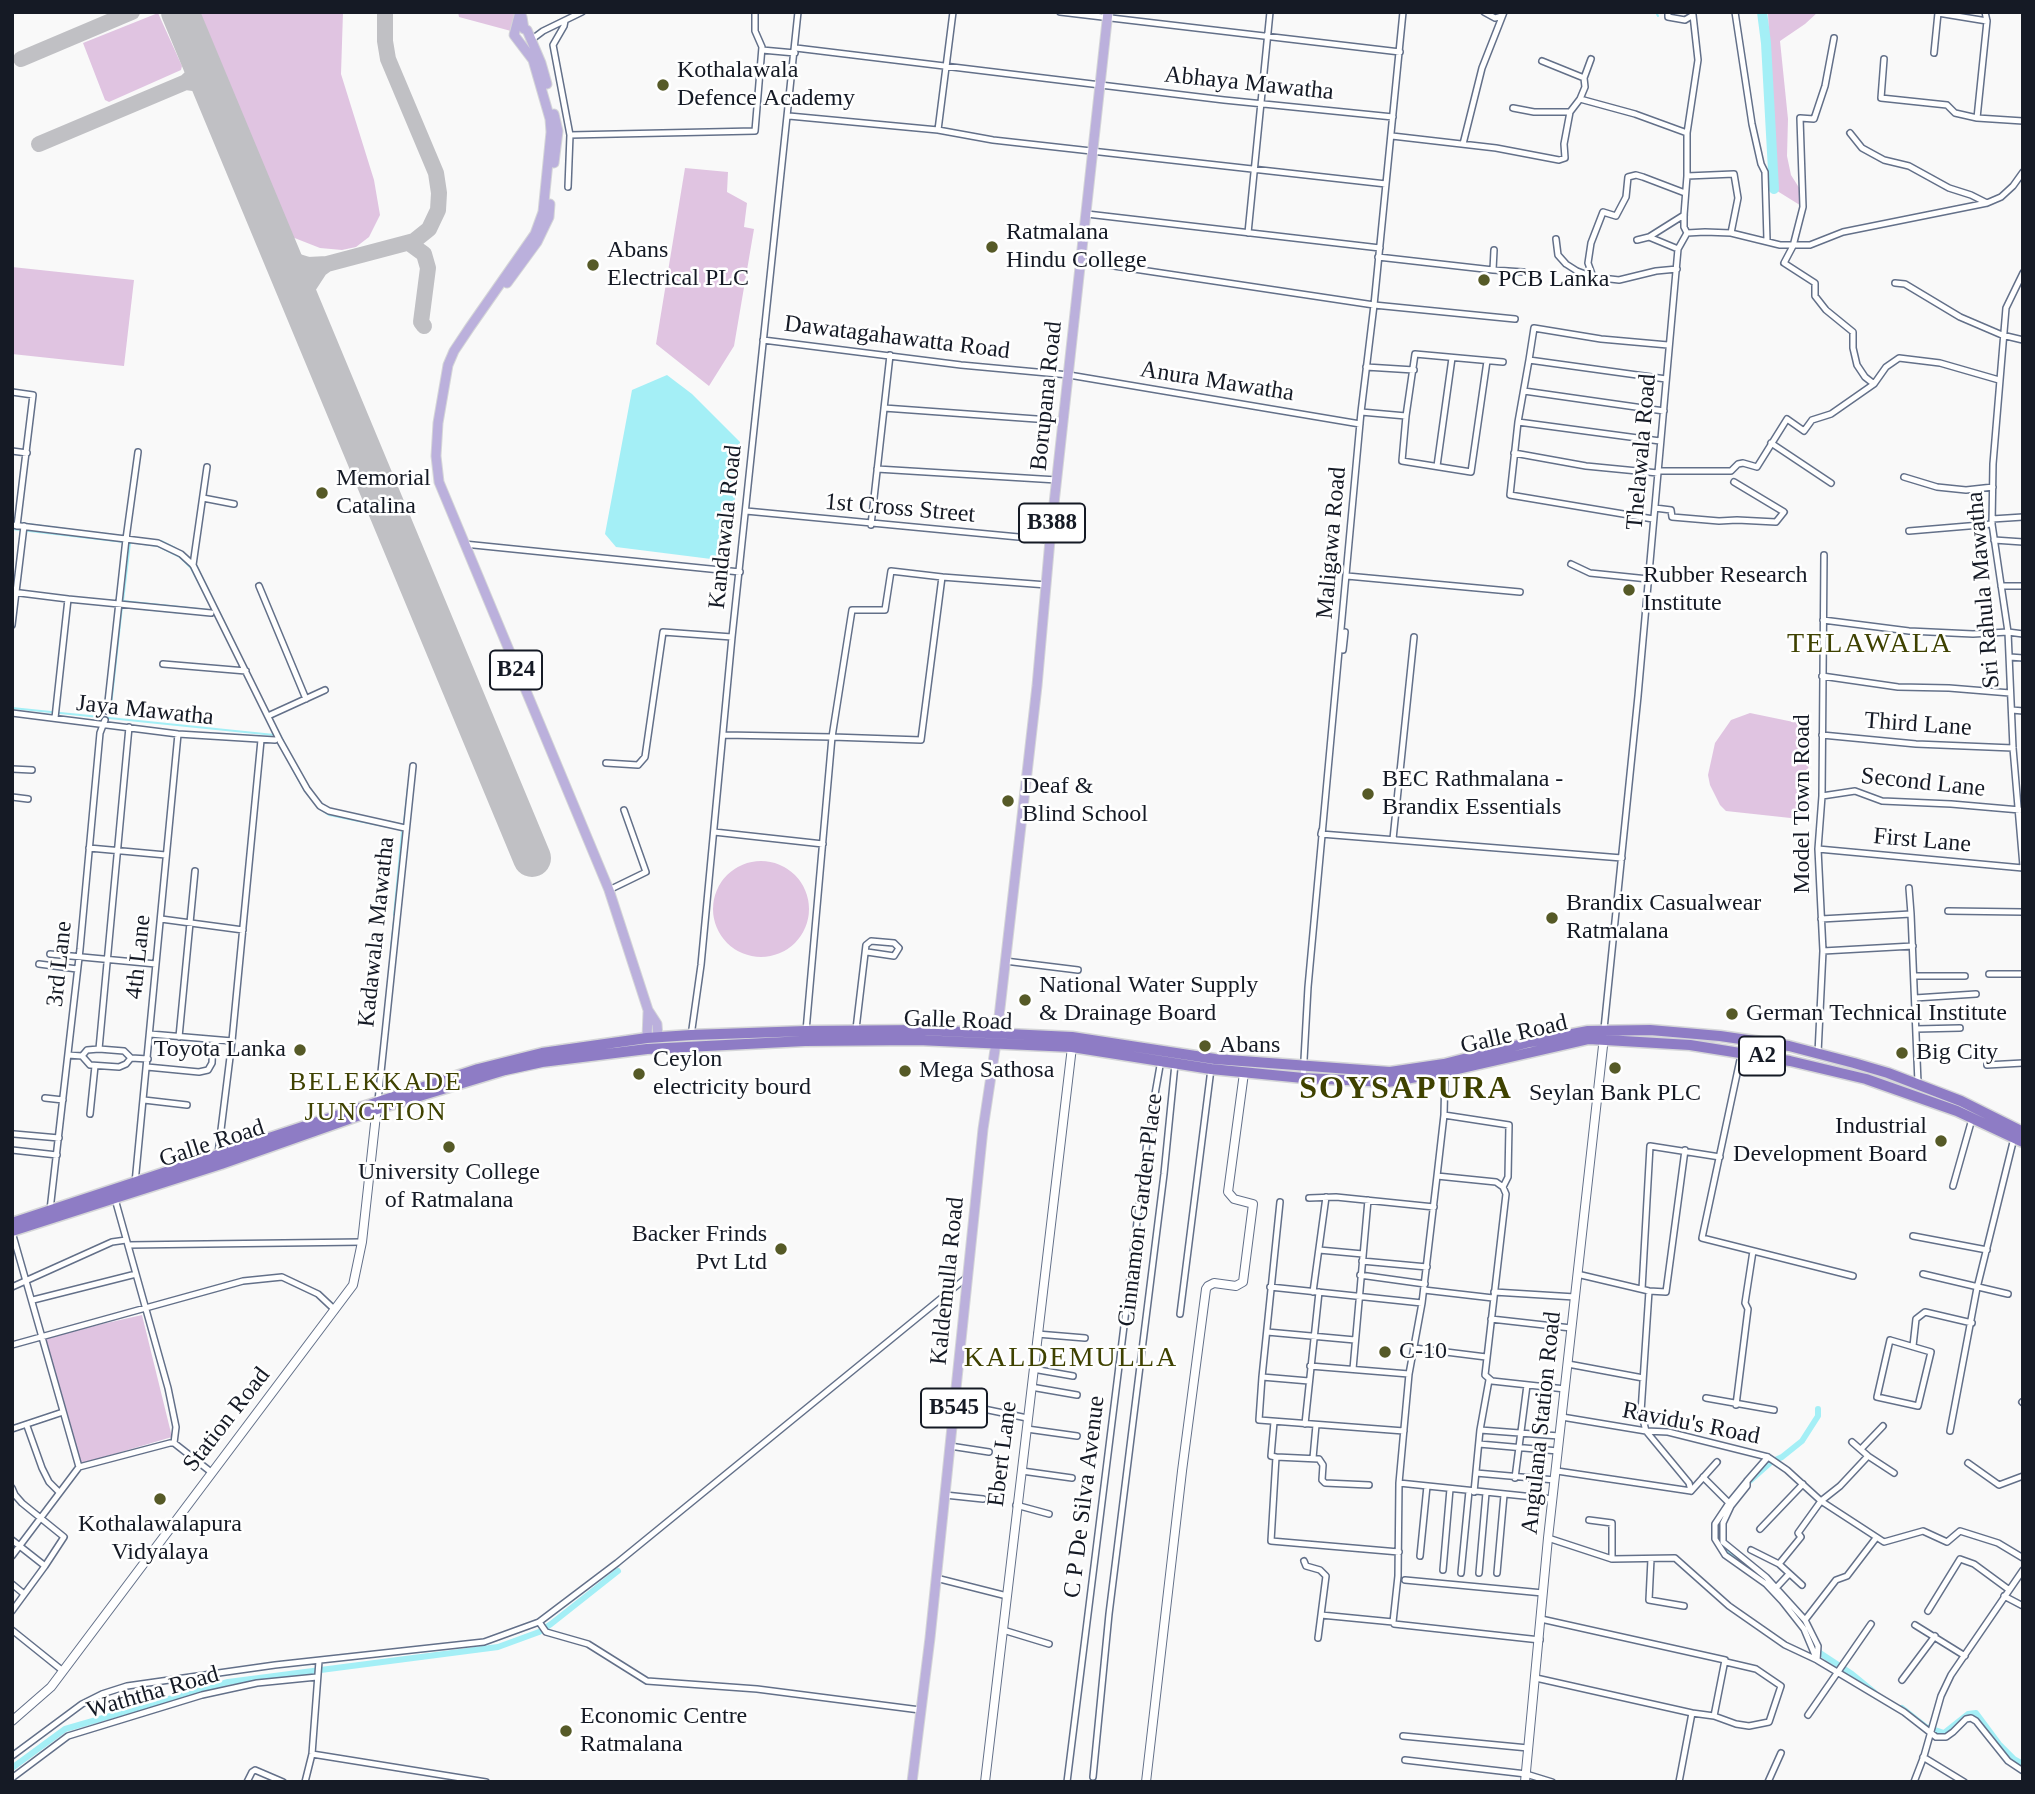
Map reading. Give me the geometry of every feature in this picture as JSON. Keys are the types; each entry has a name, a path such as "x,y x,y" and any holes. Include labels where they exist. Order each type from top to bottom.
{"highway":[{"name":"Galle Road","path":"12,1223 377,1105 505,1070 653,1043 806,1031 922,1030 1161,1056 1390,1072 1445,1068"},
{"name":"Galle Road","path":"691,1041 1072,1037 1161,1056 1175,1063 1211,1069 1303,1078 1388,1082 1604,1034 1650,1030 1788,1046 1854,1063 1918,1090"},
{"name":"Galle Road","path":"1604,1034 1741,1052 1918,1090"},
{"name":"A2","path":"1918,1090 1972,1118 2020,1137"},
{"name":"A2","path":"1918,1090 2005,1122 2020,1137"},
{"name":"Galle Road","path":"12,1231 115,1198 377,1105"}],"main road":[{"path":"521,12 522,30"},
{"name":"Borupana Road","path":"997,1039 1108,15"},
{"name":"B24","path":"522,30 514,35 529,44 550,119 543,212 535,234 454,351 440,403 436,456 439,482 608,890 648,1010 653,1043"},
{"name":"Kaldemulla Road","path":"912,1782 967,1277 997,1039"}],"street":[{"path":"529,44 543,32 582,12"},
{"path":"570,135 755,131 762,50 755,31 755,12"},
{"name":"Kandawala Road","path":"691,1041 798,12"},
{"path":"938,130 953,12"},
{"path":"1060,12 1108,15 1400,52"},
{"path":"1248,233 1270,12"},
{"name":"Maligawa Road","path":"1303,1078 1321,834 1403,12"},
{"path":"1484,12 1495,18 1503,14"},
{"path":"1668,12 1668,16 1685,20 1693,15 1698,60 1687,133 1684,215 1687,233 1731,233 1780,245 1810,245 1843,232 1987,203 2001,197 2023,172"},
{"path":"1735,12 1752,124 1765,172 1767,240"},
{"path":"1977,118 1985,12"},
{"path":"1934,53 1938,13 1986,21"},
{"path":"1463,144 1482,68 1503,14"},
{"path":"565,21 553,45 570,135 568,187"},
{"path":"522,30 543,32"},
{"path":"1834,37 1825,86 1814,119 1800,118 1803,208 1793,246 1784,263 1815,283 1815,296 1826,310 1853,332 1857,365 1874,384"},
{"name":"Abhaya Mawatha","path":"762,50 945,65 1394,117"},
{"path":"1392,136 1463,144 1554,160 1564,158 1570,112 1585,87 1584,78 1591,59"},
{"path":"1884,59 1881,99 1947,104 1955,113 1977,118 2023,121"},
{"path":"1542,61 1584,78"},
{"path":"1580,99 1618,108 1687,133"},
{"path":"1513,108 1534,112 1570,112"},
{"path":"789,116 938,130 993,140 1386,184"},
{"path":"1850,133 1863,148 1884,160 1909,166 1949,188 1987,203"},
{"path":"1687,176 1734,174 1738,198 1731,233"},
{"path":"1593,277 1588,263 1591,243 1603,212 1616,216 1626,197 1628,177 1636,175 1685,192"},
{"path":"1087,214 1380,248"},
{"path":"1637,240 1649,237 1684,215"},
{"name":"Thelawala Road","path":"1604,1034 1655,508 1668,345 1678,249 1687,233"},
{"path":"1649,237 1678,249"},
{"path":"1556,239 1558,255 1566,264 1593,277 1619,280 1677,269"},
{"path":"1493,270 1494,250"},
{"path":"1378,257 1522,272"},
{"path":"1081,261 1374,305 1515,319"},
{"name":"Sri Rahula Mawatha","path":"2023,273 2006,308 2002,335 1992,521 2008,632 2013,748 2021,814 2023,867"},
{"path":"1895,283 1905,284 1960,317 2002,335 2023,340"},
{"path":"2012,293 2023,295"},
{"path":"1653,519 1510,495 1518,422 1534,328 1601,339 1668,345"},
{"name":"Dawatagahawatta Road","path":"763,340 961,365 1069,374"},
{"path":"1487,361 1471,472 1402,461 1416,354 1503,362"},
{"path":"871,525 890,355"},
{"path":"1437,466 1452,358"},
{"path":"1514,453 1586,466 1658,472 1731,471 1743,463 1757,467 1787,419 1804,432 1812,419 1831,414 1874,384 1886,367 1899,358 1940,363 1981,377 1999,380"},
{"path":"1529,360 1666,379"},
{"path":"1366,367 1414,370"},
{"name":"Anura Mawatha","path":"1069,374 1360,424"},
{"path":"1524,391 1664,411"},
{"path":"12,392 33,395 18,526 12,625"},
{"path":"884,408 1063,421"},
{"path":"1361,412 1406,416"},
{"path":"1518,422 1660,441"},
{"path":"1771,443 1831,483"},
{"path":"12,451 27,453"},
{"path":"107,711 138,452"},
{"path":"193,565 207,467"},
{"path":"877,469 1057,480"},
{"path":"1905,477 1937,487 1966,490 1993,487"},
{"path":"1655,508 1671,510 1672,517 1719,521 1776,522 1784,512 1734,482"},
{"path":"203,498 234,504"},
{"name":"1st Cross Street","path":"746,511 1050,540"},
{"path":"1909,531 2023,517"},
{"path":"18,526 158,543 181,554 193,565 268,716 307,789 320,806 329,811 405,828"},
{"path":"1994,540 2023,541"},
{"path":"464,544 740,572"},
{"name":"Model Town Road","path":"1818,1054 1822,951 1818,849 1822,796 1824,555"},
{"path":"1571,564 1590,573 1648,579"},
{"path":"806,1031 832,737 852,610 885,610 891,571 1047,584"},
{"path":"1347,576 1520,592"},
{"path":"724,735 921,740 942,577"},
{"path":"258,586 306,699"},
{"path":"2001,586 2023,586"},
{"path":"14,592 211,613"},
{"path":"55,718 68,599"},
{"path":"1823,620 1922,632 2023,634"},
{"path":"606,763 638,765 645,757 663,632 732,637"},
{"path":"1345,632 1321,834 1622,858"},
{"path":"1393,839 1414,637"},
{"path":"2010,657 2023,658"},
{"path":"163,664 246,671"},
{"path":"1822,676 1898,687 2010,692"},
{"path":"268,716 325,691"},
{"path":"2012,710 2023,711"},
{"name":"Jaya Mawatha","path":"12,713 104,722 178,734 275,740"},
{"name":"3rd Lane","path":"50,1212 79,957 100,733 104,722"},
{"path":"99,1049 130,727"},
{"name":"4th Lane","path":"135,1183 178,734"},
{"name":"Third Lane","path":"1822,735 1916,744 2013,748"},
{"path":"218,1156 232,1041 261,740"},
{"path":"2014,761 2023,762"},
{"name":"Kadawala Mawatha","path":"377,1105 413,766"},
{"path":"12,769 32,770"},
{"name":"Second Lane","path":"1822,796 1854,791 1882,801 1951,804 2021,814"},
{"path":"12,797 28,799"},
{"path":"608,890 646,872 624,810"},
{"path":"714,832 822,844"},
{"path":"89,848 166,855"},
{"name":"First Lane","path":"1818,849 2023,867"},
{"path":"179,1037 195,871"},
{"path":"1909,888 1918,1090"},
{"path":"1948,911 2023,912"},
{"path":"1821,919 1911,914"},
{"path":"161,919 243,930"},
{"path":"871,941 894,943 899,947 894,956 867,952 866,945 871,941"},
{"path":"1822,951 1913,946"},
{"path":"856,1030 863,956 867,952"},
{"path":"50,954 156,964"},
{"path":"1005,961 1078,970"},
{"path":"39,964 77,969"},
{"path":"1989,975 2023,974"},
{"path":"1914,976 1965,976"},
{"path":"1915,998 1976,995"},
{"path":"1916,1029 1960,1028"},
{"path":"150,1034 232,1041"},
{"name":"Angulana Station Road","path":"1526,1778 1548,1538 1604,1034"},
{"path":"1744,1039 1702,1238 1853,1276"},
{"path":"147,1067 199,1072 208,1070 212,1063 213,1040"},
{"name":"Ebert Lane","path":"985,1782 1072,1047"},
{"path":"82,1056 87,1050 99,1049 124,1051 131,1058 148,1059"},
{"path":"68,1055 82,1056"},
{"path":"82,1056 87,1063 95,1066 123,1066 131,1058"},
{"name":"C P De Silva Avenue","path":"1067,1782 1148,1134 1161,1056"},
{"name":"Cinnamon Garden Place","path":"1093,1777 1109,1614 1164,1174 1175,1063"},
{"path":"1987,1065 2023,1063"},
{"path":"90,1115 95,1066"},
{"path":"1393,1622 1399,1552 1399,1483 1409,1374 1427,1267 1444,1115 1445,1068"},
{"path":"1180,1314 1211,1069"},
{"path":"1146,1782 1206,1289 1214,1283 1236,1286 1243,1282 1253,1204 1234,1199 1228,1192 1244,1073"},
{"path":"45,1098 63,1100"},
{"path":"144,1100 187,1105"},
{"name":"Station Road","path":"13,1719 40,1698 63,1671 353,1285 362,1242 377,1105"},
{"path":"1444,1115 1509,1125 1508,1177 1503,1187"},
{"path":"1953,1186 1972,1118"},
{"path":"14,1134 59,1138"},
{"path":"1950,1431 1977,1288 2020,1137"},
{"path":"1642,1289 1649,1147 1651,1145 1720,1157"},
{"path":"12,1150 57,1155"},
{"path":"1577,1274 1650,1291 1667,1290 1685,1150"},
{"path":"1437,1176 1496,1182 1503,1187 1506,1194 1486,1357 1485,1370 1489,1380 1461,1573"},
{"path":"1305,1424 1326,1197"},
{"path":"115,1198 174,1415 174,1443"},
{"path":"1309,1198 1368,1200 1434,1207"},
{"path":"1353,1369 1368,1200"},
{"path":"1280,1202 1259,1420 1404,1432"},
{"path":"12,1231 79,1467"},
{"path":"1913,1236 1987,1251"},
{"path":"12,1287 112,1242 362,1242"},
{"path":"1319,1250 1427,1267"},
{"path":"1736,1405 1748,1309 1745,1303 1753,1251"},
{"path":"33,1300 136,1273"},
{"path":"1923,1274 2008,1294"},
{"path":"1360,1275 1424,1287 1494,1295 1575,1297"},
{"path":"12,1345 243,1281 282,1277 318,1294 335,1310"},
{"path":"12,1756 82,1704 114,1689 176,1678 484,1642 542,1627 967,1277"},
{"path":"1270,1287 1422,1303"},
{"path":"1650,1291 1641,1412 1647,1431 1689,1482 1691,1491"},
{"path":"1913,1346 1916,1319 1925,1312 1972,1323"},
{"path":"1491,1319 1572,1328"},
{"path":"1266,1332 1355,1340"},
{"path":"1037,1334 1084,1338"},
{"path":"1890,1340 1913,1346 1931,1352 1919,1405 1877,1397 1890,1340"},
{"path":"1414,1348 1486,1357"},
{"path":"1568,1364 1643,1378"},
{"path":"1310,1366 1409,1374"},
{"path":"1033,1369 1073,1376"},
{"path":"1262,1377 1309,1381"},
{"path":"1489,1380 1565,1389"},
{"path":"1515,1478 1527,1385"},
{"path":"1031,1387 1077,1395"},
{"path":"1706,1398 1774,1410"},
{"path":"955,1403 1027,1418"},
{"path":"12,1429 63,1412"},
{"name":"Ravidu's Road","path":"1562,1417 1668,1432 1773,1460 1821,1501 1876,1538"},
{"path":"1274,1422 1271,1456 1313,1458 1321,1461 1322,1480 1325,1483 1369,1485"},
{"path":"1313,1458 1316,1425"},
{"path":"27,1426 42,1468 49,1482 59,1492"},
{"path":"1861,1449 1883,1426"},
{"path":"1027,1429 1077,1436"},
{"path":"1480,1430 1559,1436"},
{"path":"1852,1442 1894,1473"},
{"path":"12,1556 79,1467 174,1443 211,1472"},
{"path":"1479,1444 1558,1451"},
{"path":"950,1446 989,1452"},
{"path":"1779,1564 1801,1537 1798,1532 1821,1501 1840,1486 1868,1456"},
{"path":"1276,1457 1270,1536 1273,1543 1399,1552"},
{"path":"1773,1460 1747,1483 1730,1503 1715,1524 1715,1539 1725,1555 1766,1584 1782,1601 1804,1629 1817,1653"},
{"path":"1691,1491 1717,1462"},
{"path":"1968,1463 1999,1485 2023,1476"},
{"path":"1022,1471 1072,1478"},
{"path":"1557,1471 1691,1491"},
{"path":"1476,1473 1555,1480"},
{"path":"1703,1477 1730,1503"},
{"path":"1399,1483 1554,1499"},
{"path":"1747,1483 1723,1523 1723,1542 1776,1588 1804,1620 1817,1653"},
{"path":"1760,1529 1802,1484"},
{"path":"1420,1556 1427,1486"},
{"path":"12,1489 22,1503 64,1537 12,1611"},
{"path":"1443,1570 1450,1489"},
{"path":"1479,1573 1486,1493"},
{"path":"1497,1573 1504,1494"},
{"path":"945,1495 983,1499"},
{"path":"1016,1505 1049,1514"},
{"path":"1589,1520 1612,1524 1612,1559"},
{"path":"1804,1620 1836,1580 1847,1576 1876,1538 1884,1542 1923,1531 1945,1542 1952,1540 1960,1531 1998,1543 2023,1558"},
{"path":"1548,1538 1612,1559 1675,1558 1729,1606 1785,1645 1817,1653 1936,1737 1946,1737 1963,1721 1971,1718 1976,1721 2008,1761 2023,1771"},
{"path":"12,1540 45,1566"},
{"path":"1751,1550 1779,1564 1802,1585"},
{"path":"1651,1559 1649,1600 1684,1606"},
{"path":"1928,1611 1960,1559 1973,1564 2008,1590"},
{"path":"1304,1561 1306,1566 1320,1570 1326,1576 1318,1638"},
{"path":"1914,1782 1932,1723 1951,1675 2023,1570"},
{"path":"1776,1588 1789,1574"},
{"path":"936,1578 1007,1596"},
{"path":"1405,1580 1543,1593"},
{"path":"12,1584 24,1594"},
{"path":"2004,1596 2023,1606"},
{"path":"1321,1615 1540,1640"},
{"path":"1536,1678 1749,1726 1769,1722 1781,1686 1756,1669 1723,1659 1541,1619"},
{"path":"1808,1715 1871,1624"},
{"path":"1915,1625 1965,1656"},
{"path":"542,1627 588,1644 647,1681 757,1689 920,1710"},
{"path":"1003,1629 1049,1644"},
{"path":"12,1630 63,1671"},
{"path":"1902,1679 1935,1636"},
{"path":"305,1782 312,1754 319,1661"},
{"path":"1714,1716 1726,1662"},
{"name":"Waththa Road","path":"12,1779 68,1736 202,1695 317,1673"},
{"path":"1679,1782 1692,1713"},
{"path":"1403,1736 1528,1748"},
{"path":"1768,1782 1781,1753"},
{"path":"312,1754 486,1782"},
{"path":"1923,1758 1964,1782"},
{"path":"1405,1760 1552,1782"},
{"path":"247,1782 251,1772 255,1770 283,1782"},
{"path":"12,1779 18,1782"}],"shaded area":[{"path":"200,12 343,12 341,74 374,180 380,215 369,237 356,247 342,250 320,248 292,237"},
{"path":"458,12 517,12 511,31 459,17"},
{"path":"1768,12 1818,12 1780,41 1788,119 1787,156 1791,175 1803,194 1803,207 1774,189"},
{"path":"158,13 182,66 181,70 109,102 105,100 83,43"},
{"path":"685,168 728,172 727,192 747,203 744,227 754,229 734,346 709,386 656,344"},
{"path":"12,267 134,280 124,366 12,354"},
{"path":"1750,713 1808,725 1809,820 1726,811 1720,805 1708,775 1715,743 1731,720"},
{"path":"761,861 779,865 795,875 805,891 809,909 805,927 795,943 779,953 761,957 743,953 727,943 717,927 713,909 717,891 727,875 743,865"},
{"path":"142,1315 172,1437 80,1464 45,1337"}],"water":[{"path":"667,375 692,394 740,442 730,550 719,560 616,547 605,534 632,390"}],"waterway":[{"path":"1656,12 1658,16"},
{"path":"1762,12 1774,189"},
{"path":"19,523 161,541 175,548"},
{"path":"12,529 124,542"},
{"path":"129,542 158,546 180,557 191,568 213,610"},
{"path":"130,543 123,601 208,610"},
{"path":"196,565 232,638"},
{"path":"110,715 122,607 183,613"},
{"path":"12,708 274,735"},
{"name":"Jaya Mawatha","path":"273,722 290,754"},
{"path":"292,768 316,805"},
{"path":"404,823 408,787"},
{"path":"320,809 329,815 403,830"},
{"path":"387,821 403,825"},
{"path":"394,915 402,832"},
{"path":"391,948 394,921"},
{"path":"1744,1486 1771,1462 1802,1441 1818,1416 1818,1409"},
{"path":"1722,1518 1717,1535 1728,1553 1769,1584"},
{"path":"12,1768 65,1729 228,1682 498,1647 539,1632 618,1571"},
{"path":"1817,1648 1820,1653 1874,1692"},
{"path":"1902,1708 1926,1727 1944,1733 1968,1714 1976,1713 1999,1744 2023,1764"}],"taxiway":[{"path":"21,59 132,12"},
{"path":"308,317 305,292 320,269 327,264 414,241 429,229 438,210 436,173 388,59 385,12"},
{"path":"39,144 186,82 196,73 197,53"},
{"path":"186,82 201,84 216,97"},
{"path":"275,239 283,251 295,261 308,265 327,264"},
{"path":"409,243 424,254 428,268 421,322 424,326"}],"runway":[{"path":"180,12 532,858"}],"place":[{"name":"Kothalawala Defence Academy","path":"663,85"},
{"name":"Ratmalana Hindu College","path":"992,247"},
{"name":"Abans Electrical PLC","path":"593,265"},
{"name":"PCB Lanka","path":"1484,280"},
{"name":"Memorial Catalina","path":"322,493"},
{"name":"Rubber Research Institute","path":"1629,590"},
{"name":"BEC Rathmalana - Brandix Essentials","path":"1368,794"},
{"name":"Deaf & Blind School","path":"1008,801"},
{"name":"Brandix Casualwear Ratmalana","path":"1552,918"},
{"name":"National Water Supply & Drainage Board","path":"1025,1000"},
{"name":"German Technical Institute","path":"1732,1014"},
{"name":"Abans","path":"1205,1046"},
{"name":"Toyota Lanka","path":"300,1050"},
{"name":"Big City","path":"1902,1053"},
{"name":"Seylan Bank PLC","path":"1615,1068"},
{"name":"Mega Sathosa","path":"905,1071"},
{"name":"Ceylon electricity bourd","path":"639,1074"},
{"name":"Industrial Development Board","path":"1941,1141"},
{"name":"University College of Ratmalana","path":"449,1147"},
{"name":"Backer Frinds Pvt Ltd","path":"781,1249"},
{"name":"C-10","path":"1385,1352"},
{"name":"Kothalawalapura Vidyalaya","path":"160,1499"},
{"name":"Economic Centre Ratmalana","path":"566,1731"}],"district":[{"name":"TELAWALA","path":"1870,645"},
{"name":"SOYSAPURA","path":"1406,1090"},
{"name":"BELEKKADE JUNCTION","path":"376,1098"},
{"name":"KALDEMULLA","path":"1071,1359"}]}
